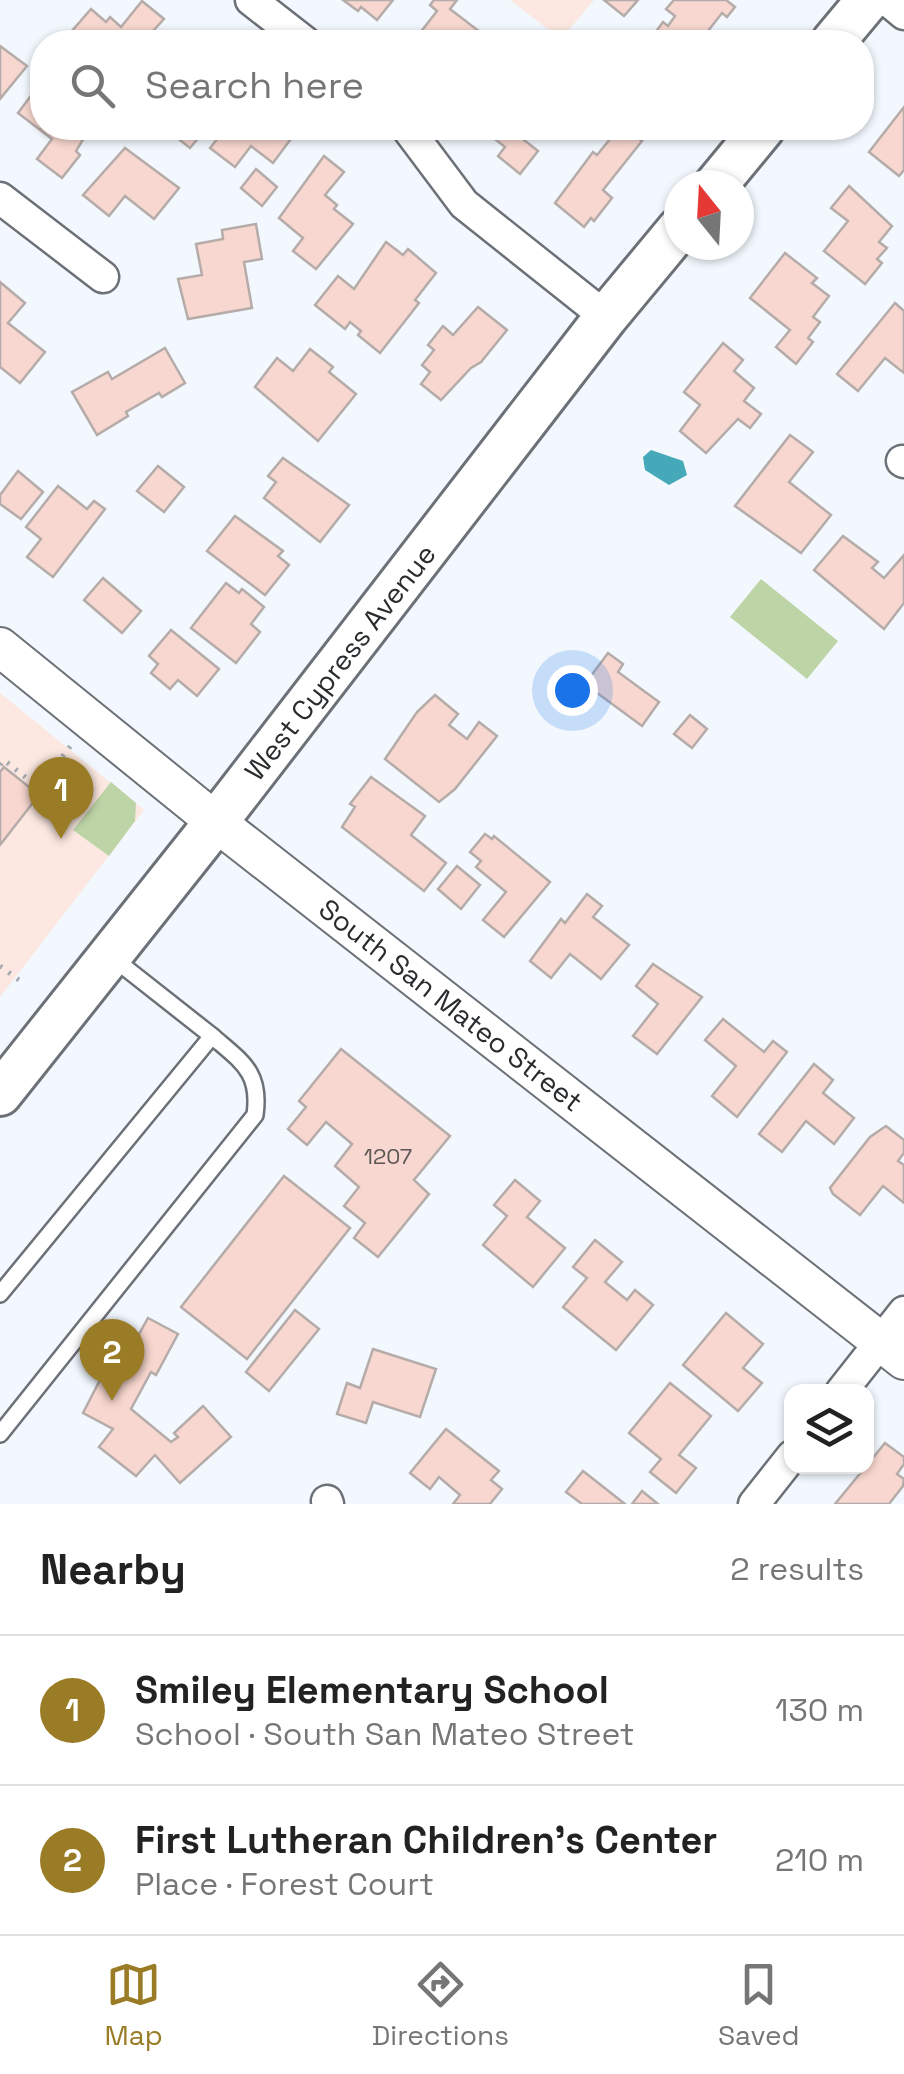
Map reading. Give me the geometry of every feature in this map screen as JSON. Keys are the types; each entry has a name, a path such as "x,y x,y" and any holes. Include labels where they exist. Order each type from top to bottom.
{"main road":[{"path":"843,30 868,0"},
{"path":"728,170 753,140"},
{"name":"West Cypress Avenue","path":"0,1094 664,248"}],"street":[{"path":"250,0 289,30"},
{"path":"887,0 904,14"},
{"path":"416,140 464,204 606,318"},
{"path":"0,198 103,277"},
{"name":"South San Mateo Street","path":"0,647 216,822 893,1351"},
{"path":"851,1384 893,1351 904,1312"},
{"path":"754,1504 784,1466"}],"lane":[{"path":"0,1434 255,1115 258,1092 253,1076 212,1036 110,956"},
{"path":"0,1294 212,1036"}],"path":[{"path":"0,765 4,760 38,789 72,744"},
{"path":"0,966 18,980"}],"shaded area":[{"path":"510,0 594,0 569,30 549,30"},
{"path":"0,693 144,810 0,997"}],"green space":[{"path":"761,579 838,641 807,679 730,617"},
{"path":"111,782 136,803 135,821 109,856 73,830"}],"water":[{"path":"651,450 683,461 687,475 669,485 645,470 643,457"}],"building":[{"path":"343,0 393,0 377,20 361,7 358,11"},
{"path":"434,0 457,0 450,9 477,30 422,30 437,11 430,5"},
{"path":"604,0 638,0 624,16"},
{"path":"674,0 726,0 735,7 727,17 722,13 709,30 657,30 663,22 668,26 675,16 666,9"},
{"path":"142,1 164,19 154,30 73,30 91,9 106,22 110,17 121,27"},
{"path":"0,46 27,66 0,99"},
{"path":"30,97 30,122 18,113"},
{"path":"904,107 904,170 899,176 869,152"},
{"path":"51,140 83,140 76,151 80,155 62,178 37,159"},
{"path":"180,140 197,140 190,148"},
{"path":"216,140 290,140 273,163 251,146 235,167 210,148"},
{"path":"496,140 524,140 538,151 520,174 498,156 505,147"},
{"path":"609,140 642,141 603,190 612,198 594,221 591,218 584,227 555,203 593,152 597,155"},
{"path":"125,148 179,188 154,219 125,196 109,216 83,195"},
{"path":"324,156 344,172 325,195 337,205 334,209 353,224 316,269 293,251 303,238 279,218"},
{"path":"256,169 277,187 262,206 241,188"},
{"path":"849,186 892,226 879,242 887,248 877,259 882,263 865,284 824,251 848,221 831,208"},
{"path":"256,224 262,259 244,262 252,308 188,319 178,279 202,275 196,244 223,239 222,230"},
{"path":"386,242 403,255 408,249 436,273 415,300 419,303 380,353 358,335 361,331 350,322 345,329 315,305 338,276 354,289"},
{"path":"785,253 817,278 812,283 829,296 813,317 820,322 808,338 813,342 796,364 776,347 790,330 750,298"},
{"path":"0,282 25,303 8,323 45,352 20,383 0,367"},
{"path":"895,303 904,311 904,373 885,358 858,391 837,374"},
{"path":"478,307 507,330 481,362 441,400 421,384 430,372 422,365 434,350 428,345 443,326 453,335"},
{"path":"723,343 743,360 734,371 754,388 744,401 761,414 750,428 738,419 706,453 680,431 700,405 684,392"},
{"path":"165,348 185,383 126,412 128,416 97,435 72,392 108,372 112,379"},
{"path":"310,349 333,367 329,372 356,394 318,441 255,387 277,358 293,371"},
{"path":"790,435 813,452 789,482 831,515 801,553 735,506"},
{"path":"283,458 349,505 320,542 264,498 276,482 268,476"},
{"path":"158,466 184,487 164,512 137,491"},
{"path":"18,471 43,492 21,519 0,504 0,495"},
{"path":"58,486 87,509 94,501 105,509 53,577 27,557 41,539 26,527"},
{"path":"235,516 283,551 278,556 289,565 265,595 207,551"},
{"path":"843,536 878,562 872,568 884,578 904,555 904,603 884,629 814,570"},
{"path":"103,578 141,611 122,633 84,600"},
{"path":"226,583 239,593 242,589 264,607 251,624 260,632 236,663 191,628"},
{"path":"171,630 219,669 197,696 178,680 170,689 151,673 158,664 149,656"},
{"path":"608,653 623,664 618,672 659,702 642,726 585,684"},
{"path":"435,695 458,714 449,725 467,739 479,722 497,736 455,789 439,802 385,759 417,712"},
{"path":"690,715 707,729 692,748 674,734"},
{"path":"4,767 39,795 0,845 0,772"},
{"path":"371,777 425,816 411,835 446,863 424,891 342,827 355,807 350,804"},
{"path":"485,834 492,839 494,836 550,882 504,937 483,920 506,892 476,867 481,861 470,852"},
{"path":"457,866 480,885 461,909 438,889"},
{"path":"587,894 602,906 593,917 629,945 601,979 570,954 551,978 530,961 561,919 565,923"},
{"path":"653,964 702,997 657,1054 633,1036 658,1004 636,986"},
{"path":"723,1019 764,1052 773,1041 787,1052 737,1117 712,1096 736,1066 705,1040"},
{"path":"341,1049 450,1136 414,1180 429,1194 378,1257 354,1238 365,1223 344,1206 359,1187 335,1166 352,1144 326,1122 307,1145 288,1129 306,1107 299,1101"},
{"path":"814,1064 833,1080 823,1093 854,1118 834,1144 806,1121 782,1152 759,1134"},
{"path":"886,1126 904,1140 904,1153 898,1161 904,1165 904,1203 883,1186 860,1215 830,1188 870,1137"},
{"path":"284,1176 350,1228 247,1359 181,1307"},
{"path":"515,1180 540,1201 527,1217 565,1248 533,1287 483,1245 507,1216 494,1205"},
{"path":"595,1240 622,1262 605,1282 627,1300 635,1290 653,1305 616,1350 563,1307 587,1278 573,1267"},
{"path":"295,1310 319,1329 269,1391 246,1372"},
{"path":"726,1313 763,1344 743,1368 762,1383 738,1411 683,1365"},
{"path":"148,1318 178,1334 156,1375 151,1372 131,1409 171,1442 178,1437 174,1433 203,1406 231,1437 180,1483 155,1455 136,1476 99,1447 113,1429 83,1413 102,1376 107,1379 124,1348 129,1352"},
{"path":"373,1349 436,1369 420,1417 373,1402 366,1423 337,1414 347,1383 360,1388"},
{"path":"670,1383 711,1416 679,1455 696,1468 676,1493 650,1472 661,1459 629,1433"},
{"path":"446,1429 499,1471 491,1480 502,1489 490,1504 453,1504 460,1495 439,1477 430,1489 410,1473"},
{"path":"885,1443 904,1457 897,1474 904,1479 903,1486 889,1504 835,1504 860,1474 874,1474 874,1456"},
{"path":"583,1471 625,1504 582,1504 566,1492"},
{"path":"642,1491 658,1504 632,1504"}],"place":[{"name":"Smiley Elementary School","path":"61,839"},
{"name":"First Lutheran Children's Center","path":"112,1401"}]}
